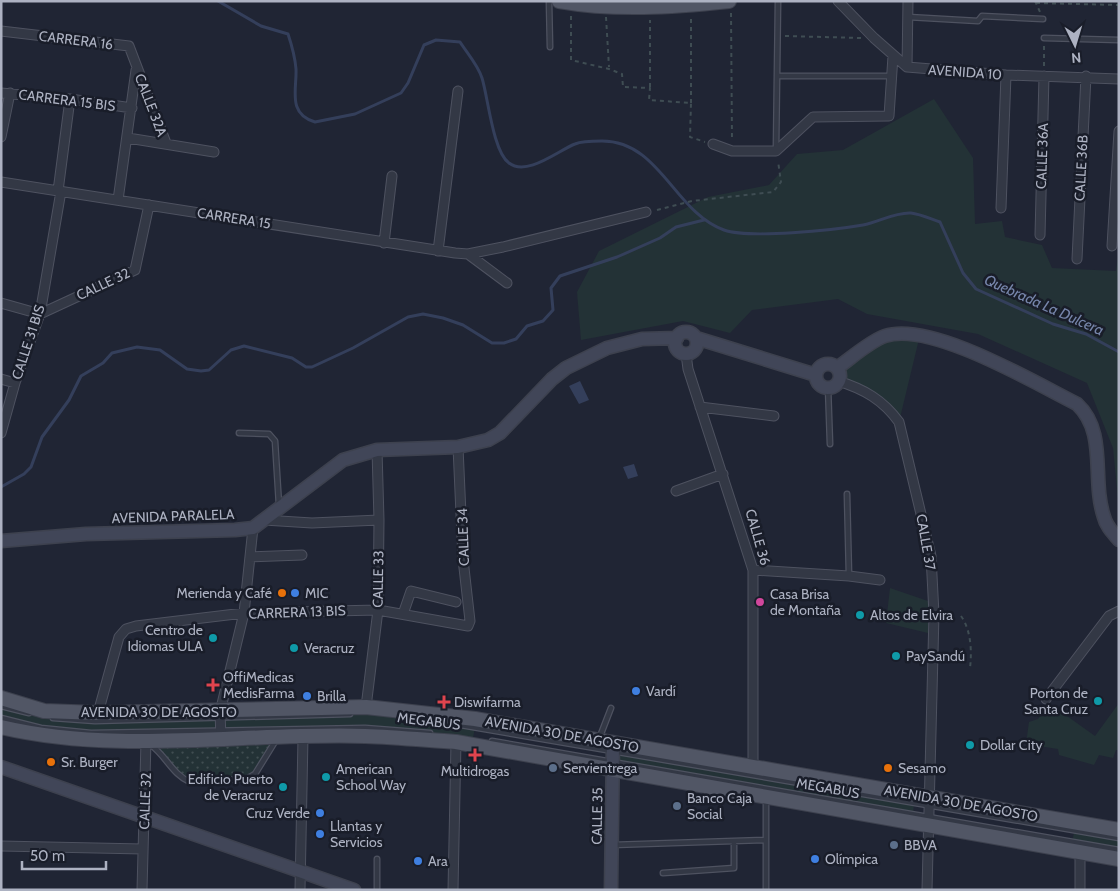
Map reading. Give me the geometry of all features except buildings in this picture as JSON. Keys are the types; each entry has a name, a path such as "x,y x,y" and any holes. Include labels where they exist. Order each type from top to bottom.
{"main road":[{"path":"565,2 606,7 730,6"},
{"path":"696,338 696,348 686,354 676,348 677,338 680,334 689,333 696,338 816,374"},
{"path":"834,379 829,364 825,364 817,370 816,374 819,384 834,379 884,336 920,335 952,343 1077,404 1088,414 1093,428 1097,448 1097,484 1104,518 1119,540"},
{"name":"AVENIDA PARALELA","path":"1,542 86,534 253,528 343,460 377,450 458,447 488,440 500,433 552,379 566,368 599,352 642,339 677,338"},
{"name":"AVENIDA 30 DE AGOSTO","path":"1,698 44,711 98,714 220,716 366,712 475,719 610,753 766,797 929,822 1080,854 1119,859"},
{"name":"AVENIDA 30 DE AGOSTO","path":"1,727 40,736 66,739 146,741 221,735 278,738 364,736 456,739 753,766 929,802 1119,830"},
{"name":"CALLE 35","path":"610,753 611,890"},
{"path":"1,767 354,890"}],"street":[{"path":"838,1 874,38 907,67"},
{"path":"907,67 908,1"},
{"name":"CARRERA 16","path":"1,31 129,46 136,67"},
{"path":"713,144 732,151 776,151 813,117 889,116 890,76 893,56"},
{"path":"118,200 128,138 136,67"},
{"name":"CALLE 32A","path":"136,67 166,143"},
{"name":"AVENIDA 10","path":"907,67 1006,75 1086,76 1119,79"},
{"path":"1001,208 1006,75"},
{"name":"CALLE 36A","path":"1040,235 1044,76"},
{"name":"CALLE 36B","path":"1077,259 1086,76"},
{"path":"438,250 458,91"},
{"path":"1,137 5,93"},
{"name":"CARRERA 15 BIS","path":"5,93 70,98 132,108"},
{"name":"CALLE 31 BIS","path":"1,433 15,383 40,314 59,191 70,98"},
{"path":"1112,246 1119,130"},
{"name":"CALLE 32A","path":"128,138 214,152"},
{"path":"384,244 392,176"},
{"name":"CARRERA 15","path":"1,182 149,206 221,215 384,244 468,254 646,212"},
{"name":"CALLE 32","path":"40,314 135,270 149,206"},
{"name":"CARRERA 15","path":"468,254 507,283"},
{"path":"1,303 40,314"},
{"name":"CALLE 36","path":"686,354 688,369 753,570 753,766"},
{"path":"1,379 15,383"},
{"name":"CALLE 37","path":"834,379 875,397 890,410 899,422 931,556 934,614 927,890"},
{"path":"700,407 774,416"},
{"name":"CALLE 34","path":"458,447 463,559 470,621 468,626"},
{"name":"CALLE 33","path":"366,712 378,610 379,520 377,450"},
{"path":"676,491 723,474"},
{"path":"264,520 312,523 379,520"},
{"path":"221,735 220,716 244,613 253,528"},
{"path":"250,557 302,555"},
{"path":"753,570 849,576 880,580"},
{"path":"403,614 411,592 456,602"},
{"name":"CARRERA 13 BIS","path":"98,714 119,637 126,629 136,626 244,613 378,610 468,626"},
{"path":"1046,699 1109,616 1119,611"},
{"path":"300,890 303,737"},
{"path":"453,890 456,739"},
{"name":"CALLE 32","path":"142,890 146,741"},
{"path":"1,846 143,849"},
{"path":"1080,854 1080,890"}],"lane":[{"path":"549,1 550,47"},
{"path":"776,151 778,1"},
{"path":"908,17 978,21 982,16 1043,19"},
{"path":"1044,38 1119,40"},
{"path":"777,76 890,76"},
{"path":"830,444 834,379"},
{"path":"239,433 269,434 276,441 279,509"},
{"path":"848,494 849,576"},
{"path":"1,706 34,715"},
{"path":"610,753 611,708"},
{"path":"43,717 95,721 220,716"},
{"name":"MEGABUS","path":"1,718 41,728 91,733 221,735 365,728 438,734"},
{"name":"MEGABUS","path":"448,723 610,753 929,822 1119,850"},
{"path":"146,741 159,751 183,779 190,782 246,779 254,774 278,738"},
{"name":"MEGABUS","path":"456,739 473,738"},
{"name":"MEGABUS","path":"482,740 610,753 929,802 1119,838"},
{"path":"766,797 766,890"},
{"path":"612,845 766,840"},
{"path":"663,873 734,868 734,841"},
{"path":"377,859 377,890"}],"path":[{"path":"565,2 571,60 622,74 623,87 650,88"},
{"path":"1036,3 1119,5"},
{"path":"692,5 690,137 713,144"},
{"path":"730,6 732,151"},
{"path":"606,7 609,69"},
{"path":"650,7 649,100 691,103"},
{"path":"778,36 874,38"},
{"path":"663,209 692,201 773,192 782,182 776,151"},
{"path":"961,616 970,643 970,668"}],"shaded area":[{"path":"934,99 973,158 975,224 1002,221 1005,237 1042,245 1052,268 1116,271 1119,250 1119,509 1113,448 1087,383 978,334 867,314 838,299 752,310 730,333 683,321 581,340 577,292 599,251 708,197 769,185 797,154 843,150"},
{"path":"920,335 899,422 890,410 838,381 839,373 884,336"},
{"path":"890,588 928,601 928,633 886,623"},
{"path":"1119,703 1119,750 1116,750 1113,758 1099,755 1094,765 1059,755 1058,749 1026,744 1029,722 1038,719 1045,710 1053,716 1060,711 1095,736"},
{"path":"1,706 366,714 475,727 473,738 365,728 91,733 41,728 1,718"},
{"path":"277,738 255,774 246,779 190,782 183,779 146,741"},
{"path":"613,750 914,803 913,814 613,762"},
{"path":"1074,832 1119,838 1119,850 1072,844"}],"water":[{"path":"580,381 589,400 579,404 569,386"},
{"path":"634,464 638,476 628,479 623,467"}],"waterway":[{"name":"Quebrada La Dulcera","path":"218,1 261,26 288,34 296,65 295,100 297,107 300,113 315,122 355,114 401,93 408,83 424,45 436,40 460,42 480,73 495,136 503,157 509,163 525,167 534,165 581,142 602,141 622,144 638,152 653,164 692,208 707,221 724,230 736,233 772,234 813,231 863,225 905,213 922,215 940,222 963,273 976,289 1053,324 1086,334 1119,352"},
{"path":"1,487 24,474 31,467 42,437 69,400 81,376 103,363 112,353 137,347 160,350 187,369 201,371 209,370 231,350 244,346 292,358 306,367 312,367 353,348 408,317 423,314 463,325 492,343 504,343 516,339 527,326 543,321 553,310 551,288 560,276 617,257 660,238 676,227 704,220"}],"place":[{"name":"Merienda y Café","path":"282,593"},
{"name":"MIC","path":"295,593"},
{"name":"Casa Brisa de Montaña","path":"760,602"},
{"name":"Altos de Elvira","path":"860,615"},
{"name":"Centro de Idiomas ULA","path":"213,638"},
{"name":"Veracruz","path":"294,648"},
{"name":"PaySandú","path":"896,656"},
{"name":"OffiMedicas MedisFarma","path":"213,685"},
{"name":"Vardí","path":"636,691"},
{"name":"Brilla","path":"307,696"},
{"name":"Porton de Santa Cruz","path":"1098,701"},
{"name":"Diswifarma","path":"444,702"},
{"name":"Dollar City","path":"970,745"},
{"name":"Multidrogas","path":"475,755"},
{"name":"Sr. Burger","path":"51,762"},
{"name":"Servientrega","path":"553,768"},
{"name":"Sesamo","path":"888,768"},
{"name":"American School Way","path":"326,777"},
{"name":"Edificio Puerto de Veracruz","path":"283,787"},
{"name":"Banco Caja Social","path":"677,806"},
{"name":"Cruz Verde","path":"320,813"},
{"name":"Llantas y Servicios","path":"320,834"},
{"name":"BBVA","path":"894,845"},
{"name":"Olímpica","path":"815,859"},
{"name":"Ara","path":"418,861"}]}
